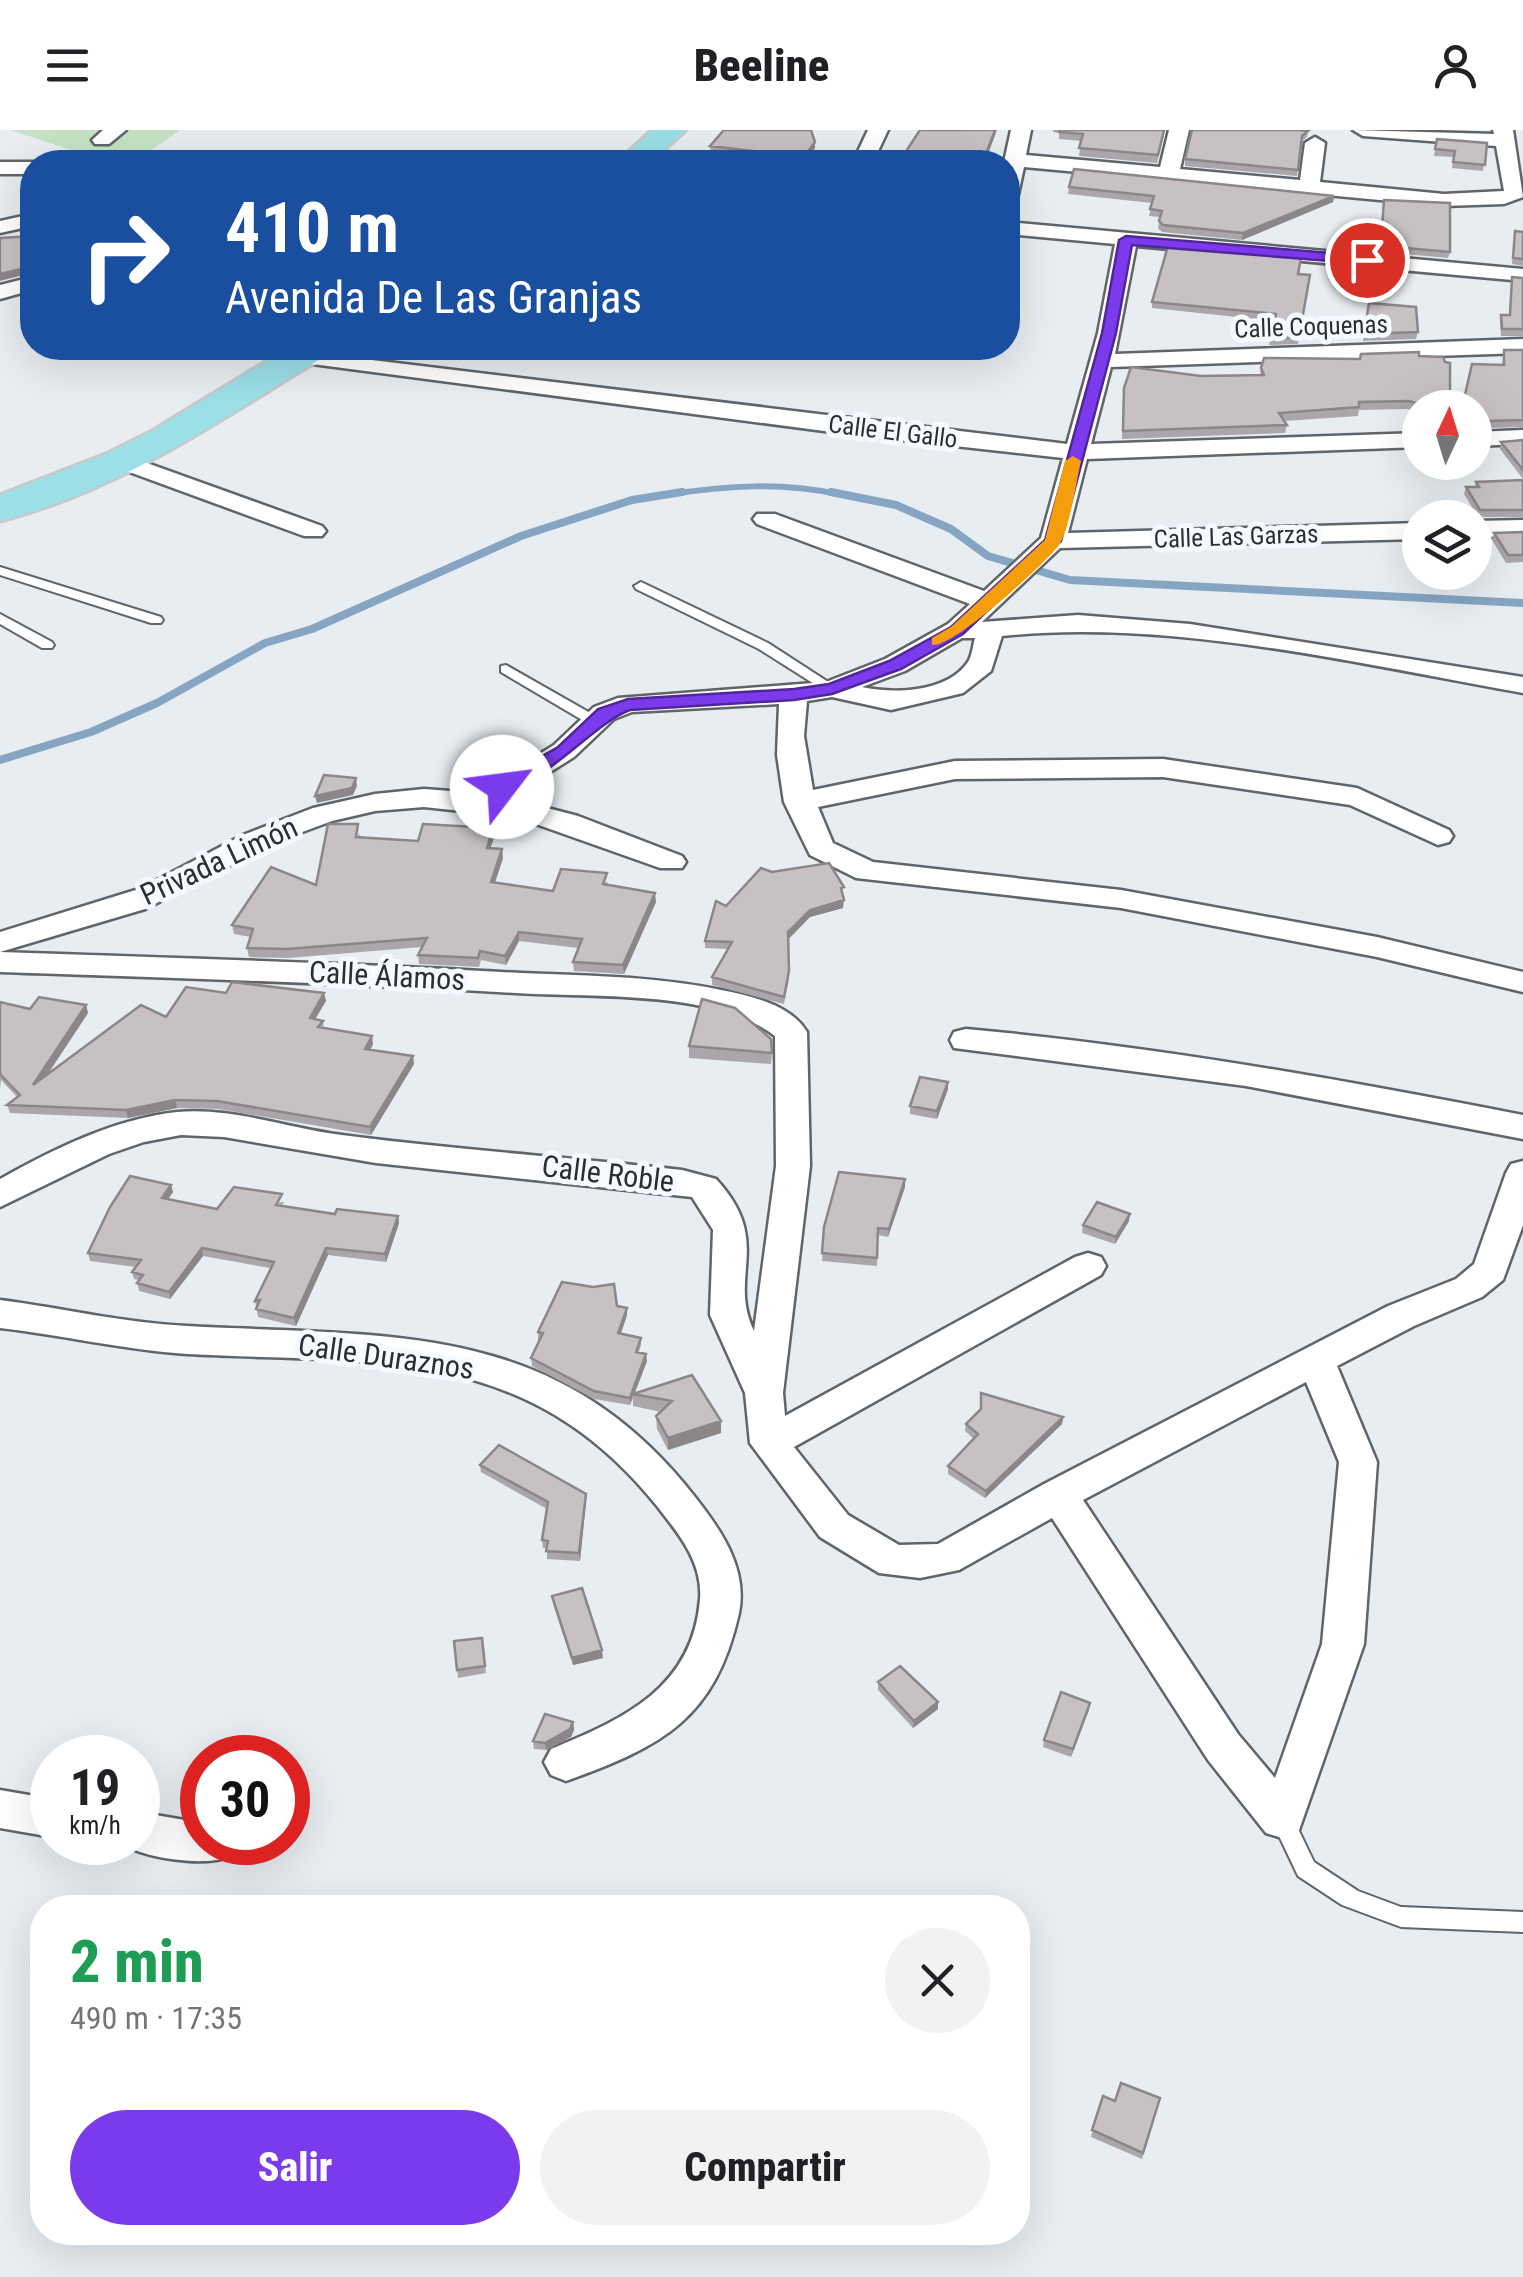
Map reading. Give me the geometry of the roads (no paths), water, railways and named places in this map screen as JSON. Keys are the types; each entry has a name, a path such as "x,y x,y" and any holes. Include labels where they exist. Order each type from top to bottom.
{"main road":[{"path":"647,150 671,130"},
{"path":"3,502 122,461 165,439 290,360"}],"street":[{"path":"1169,174 1178,130"},
{"path":"1020,160 1444,200 1504,198 1515,194 1505,135 1363,130"},
{"path":"1309,188 1315,143"},
{"path":"1020,229 1523,275"},
{"path":"486,800 564,750 604,713 628,704 794,695 832,689 895,665 957,630 1053,541 1101,360 1126,240"},
{"name":"Calle Coquenas","path":"1101,360 1523,346"},
{"name":"Calle El Gallo","path":"357,360 848,427 1075,452 1402,441"},
{"path":"1492,438 1523,437"},
{"path":"122,461 313,532"},
{"path":"766,519 988,602"},
{"path":"1492,529 1523,528"},
{"name":"Calle Las Garzas","path":"1053,541 1402,531"},
{"path":"957,630 990,632 1072,623 1163,629 1523,685"},
{"path":"832,689 891,702 953,687 981,665 990,632"},
{"path":"794,695 788,721 791,768 799,802 820,850 867,871 1121,899 1377,947 1523,982"},
{"path":"799,802 954,770 1163,768 1357,797 1438,836"},
{"name":"Privada Limón","path":"0,942 157,894 264,836 348,808 400,799 486,800 579,823 671,862"},
{"name":"Calle Álamos","path":"0,962 491,981 657,994 744,1006 771,1016 790,1032 793,1166 764,1393"},
{"path":"966,1040 1116,1055 1342,1090 1523,1127"},
{"name":"Calle Roble","path":"0,1196 98,1143 162,1125 200,1123 335,1146 538,1165 704,1188 731,1230 728,1315 764,1393 769,1443"},
{"path":"1088,1266 769,1443 834,1526 892,1561 945,1559 1058,1495 1401,1316 1469,1288 1490,1271 1523,1174"},
{"name":"Calle Duraznos","path":"0,1314 184,1340 268,1340 450,1360 532,1384 572,1404 618,1437 652,1472 705,1539 723,1584 715,1633 692,1683 668,1713 631,1736 566,1762"},
{"path":"1282,1819 1343,1644 1358,1462 1316,1360"},
{"path":"1058,1495 1223,1747 1282,1819"},
{"path":"0,1810 30,1815"}],"lane":[{"path":"0,570 156,620"},
{"path":"641,586 727,625 794,662 832,689"},
{"path":"0,618 47,645"},
{"path":"506,669 594,722"},
{"path":"1282,1819 1306,1869 1350,1898 1401,1917 1523,1922"}],"waterway":[{"path":"666,495 755,486 843,495"},
{"path":"0,760 91,732 157,703 265,643 312,629 521,536 632,500 682,492"},
{"path":"831,492 896,505 951,529 988,556 1070,580 1523,603"}]}
